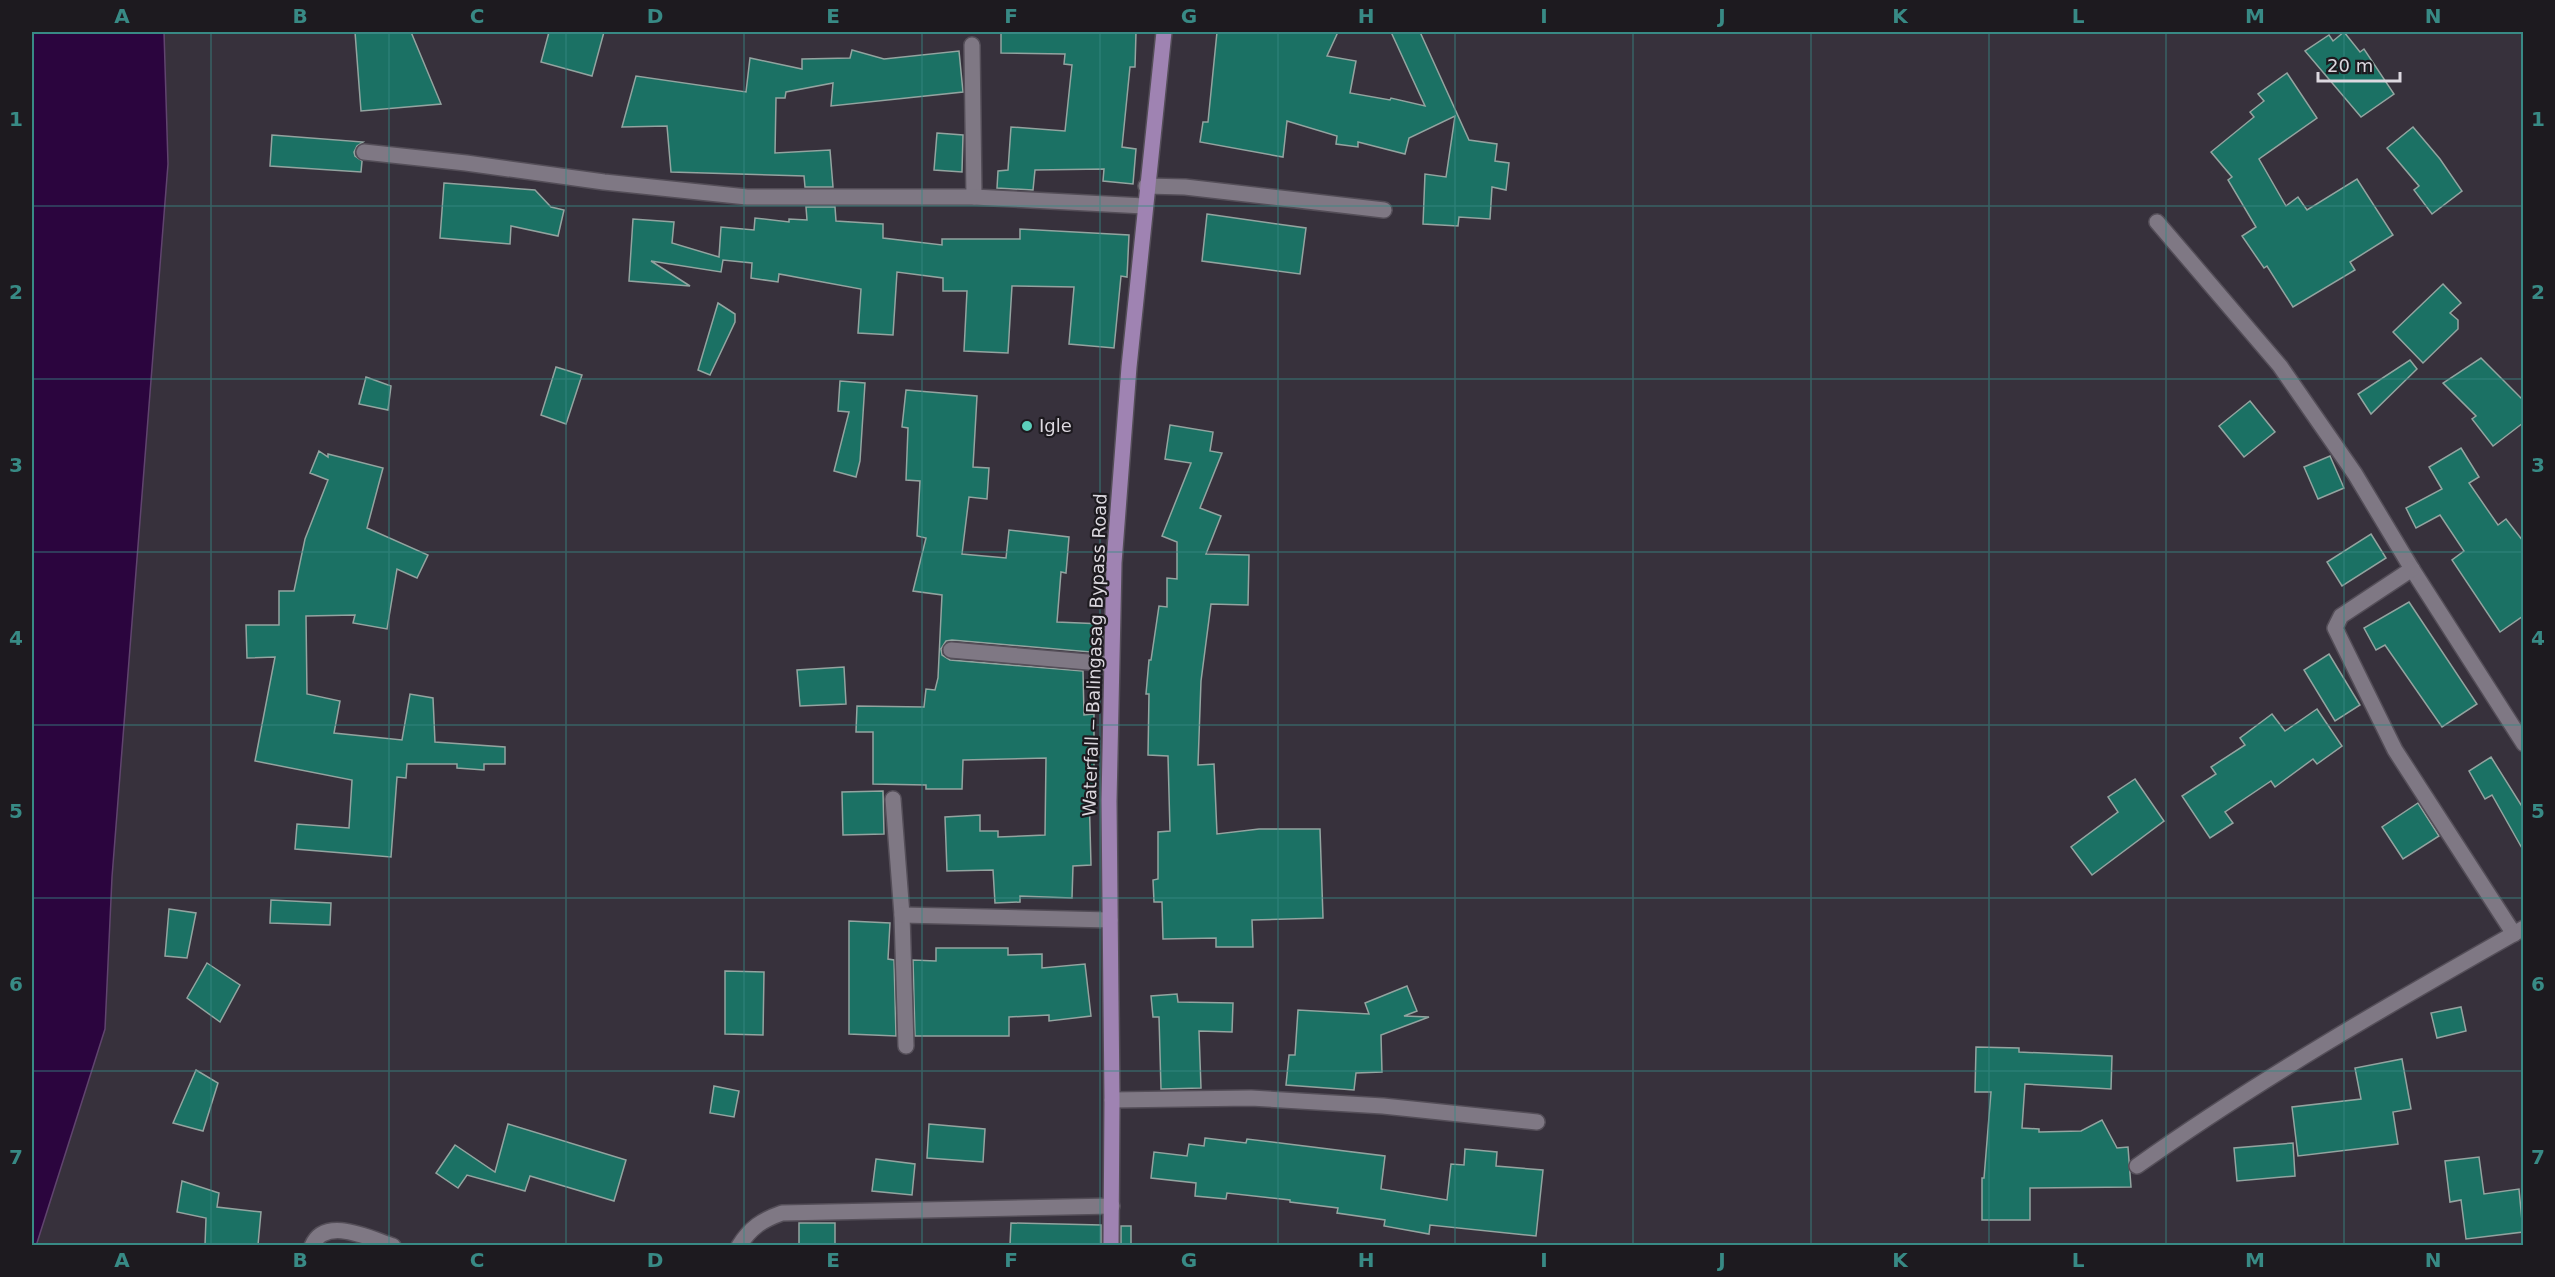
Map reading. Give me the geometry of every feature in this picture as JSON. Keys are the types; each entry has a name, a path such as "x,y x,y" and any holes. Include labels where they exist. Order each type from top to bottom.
{"main road":[{"name":"Waterfall ‒ Balingasag Bypass Road","path":"1111,1245 1111,664 1114,563 1144,206 1164,32"}],"street":[{"path":"972,45 974,197"},
{"path":"364,152 747,197 974,197 1144,206"},
{"path":"1146,186 1185,187 1384,210"},
{"path":"2157,222 2280,366 2355,474 2412,570 2523,744"},
{"path":"2137,1166 2192,1126 2310,1051 2519,931 2395,750 2335,628 2341,616 2412,570"},
{"path":"951,650 1111,664"},
{"path":"893,799 902,915 906,1046"},
{"path":"902,915 1110,920"},
{"path":"1112,1100 1251,1098 1383,1106 1537,1122"},
{"path":"739,1245 749,1230 766,1218 782,1213 1112,1206"},
{"path":"312,1245 320,1234 331,1229 393,1245"}],"shaded area":[{"path":"32,32 164,32 168,164 112,877 105,1029 36,1246 32,1245"}],"building":[{"path":"355,32 411,32 441,104 361,111"},
{"path":"549,32 604,32 592,76 541,62"},
{"path":"1001,32 1136,32 1135,67 1130,67 1122,147 1136,149 1133,184 1103,181 1104,169 1035,170 1033,190 997,188 998,171 1008,170 1011,127 1065,131 1072,65 1064,64 1065,54 1001,53"},
{"path":"1217,32 1338,32 1327,56 1356,61 1350,93 1390,100 1391,98 1425,106 1391,32 1420,32 1469,140 1497,144 1495,161 1509,163 1506,190 1492,187 1490,219 1459,217 1458,226 1423,224 1425,174 1446,177 1455,116 1409,138 1405,154 1358,142 1358,147 1336,144 1337,136 1287,121 1283,157 1200,142 1203,122 1208,122"},
{"path":"2344,32 2360,52 2364,49 2394,94 2361,117 2305,51 2329,35 2333,41"},
{"path":"852,50 884,59 959,51 963,92 831,106 833,83 786,92 785,98 776,98 775,153 830,150 833,187 805,187 804,176 671,172 667,126 622,127 636,76 746,92 750,58 802,69 802,59 850,58"},
{"path":"2287,73 2317,118 2259,159 2286,206 2298,197 2307,210 2357,179 2393,235 2350,262 2355,270 2293,307 2267,266 2264,268 2242,236 2256,227 2228,180 2232,177 2211,152 2254,117 2250,112 2264,101 2258,94"},
{"path":"2413,127 2440,159 2462,191 2432,214 2414,190 2419,186 2387,148"},
{"path":"937,133 963,135 962,172 934,170"},
{"path":"272,135 363,142 354,152 355,156 362,161 361,172 270,166"},
{"path":"444,183 535,190 551,207 564,210 558,236 511,226 510,244 440,238"},
{"path":"806,207 835,207 836,221 883,224 883,238 942,245 942,239 1020,239 1020,229 1129,235 1127,277 1121,276 1114,348 1069,344 1074,287 1012,286 1008,353 964,351 967,291 943,291 943,278 897,272 893,335 858,333 861,289 779,274 778,282 751,278 752,263 723,260 721,272 651,261 690,286 629,281 633,219 674,222 672,243 719,257 721,227 754,230 755,218 789,222 789,219 807,220"},
{"path":"1207,214 1306,228 1300,274 1202,261"},
{"path":"2443,284 2461,303 2450,313 2458,320 2458,329 2423,363 2393,332"},
{"path":"718,303 735,314 735,322 710,375 698,370"},
{"path":"2481,358 2523,400 2523,423 2493,446 2472,419 2476,416 2443,383"},
{"path":"2410,360 2417,369 2371,414 2358,394"},
{"path":"556,367 582,375 566,424 541,415"},
{"path":"366,377 391,386 388,410 359,404"},
{"path":"840,381 865,383 860,461 856,477 834,471 849,412 838,411"},
{"path":"906,390 977,396 973,467 989,468 987,499 969,497 962,554 1006,558 1009,530 1069,537 1066,573 1061,572 1057,622 1103,624 1102,653 952,640 946,641 941,649 942,655 950,660 1083,671 1084,715 1094,714 1094,792 1089,792 1091,865 1073,866 1072,898 1020,896 1020,902 995,903 993,870 947,871 945,817 980,815 980,831 998,831 998,837 1045,835 1046,758 963,760 962,789 926,789 926,785 873,784 873,732 856,732 857,706 924,707 926,689 935,690 938,678 942,595 913,591 926,538 917,536 920,481 906,480 908,428 902,427"},
{"path":"2250,401 2275,432 2244,457 2219,426"},
{"path":"1170,425 1213,432 1210,451 1222,453 1200,508 1221,516 1206,554 1249,555 1248,605 1211,604 1201,681 1198,765 1214,764 1217,834 1259,829 1320,829 1323,918 1252,920 1253,947 1216,947 1216,938 1163,939 1162,902 1154,902 1153,880 1158,879 1158,832 1170,831 1168,756 1148,755 1149,694 1146,694 1149,660 1151,660 1159,606 1167,607 1167,578 1177,579 1177,542 1162,536 1191,463 1165,459"},
{"path":"2461,448 2479,477 2469,483 2498,525 2506,519 2523,541 2523,616 2500,632 2452,560 2464,551 2440,515 2416,528 2406,508 2442,489 2429,467"},
{"path":"319,451 328,457 328,454 383,468 367,528 428,555 417,578 397,569 387,629 353,623 355,615 306,616 307,694 340,701 334,733 402,740 410,694 433,698 435,742 505,747 505,764 484,764 484,770 457,768 457,764 407,764 406,778 397,777 391,857 295,849 297,824 349,828 352,780 255,761 275,657 247,658 246,625 279,625 279,591 294,591 305,539 328,480 310,473"},
{"path":"2330,456 2344,488 2318,499 2304,467"},
{"path":"2371,534 2386,558 2342,586 2327,562"},
{"path":"2409,602 2477,704 2442,727 2385,645 2376,650 2364,628"},
{"path":"2329,654 2360,705 2335,721 2304,670"},
{"path":"844,667 846,704 800,706 797,670"},
{"path":"2317,709 2342,746 2317,764 2313,759 2275,787 2271,781 2225,812 2233,823 2210,838 2182,796 2216,774 2211,767 2245,745 2240,738 2272,714 2285,731"},
{"path":"2491,757 2523,808 2523,850 2492,795 2485,799 2469,771"},
{"path":"2135,779 2164,821 2092,875 2071,847 2118,812 2108,797"},
{"path":"883,791 884,834 843,835 842,792"},
{"path":"2418,803 2439,836 2403,859 2382,827"},
{"path":"271,900 331,903 330,925 270,923"},
{"path":"169,909 196,913 187,958 165,956"},
{"path":"849,921 890,923 888,959 894,960 896,1036 849,1034"},
{"path":"936,948 1008,948 1008,955 1042,954 1042,968 1085,964 1091,1016 1049,1021 1049,1015 1009,1017 1009,1036 915,1036 913,960 936,961"},
{"path":"207,963 240,985 220,1022 187,998"},
{"path":"725,971 764,972 763,1035 725,1034"},
{"path":"1407,986 1417,1011 1404,1016 1429,1017 1381,1035 1382,1072 1356,1073 1354,1090 1286,1085 1289,1055 1295,1055 1298,1010 1369,1014 1365,1003"},
{"path":"1177,994 1178,1002 1233,1003 1232,1032 1199,1031 1201,1088 1161,1089 1159,1017 1153,1017 1151,996"},
{"path":"2461,1007 2466,1031 2437,1038 2431,1013"},
{"path":"1976,1047 2019,1048 2019,1052 2112,1056 2111,1089 2025,1084 2022,1128 2039,1129 2039,1132 2081,1131 2102,1120 2117,1148 2128,1147 2131,1187 2030,1188 2030,1220 1982,1220 1982,1178 1984,1178 1991,1092 1975,1092"},
{"path":"2402,1059 2411,1109 2393,1112 2398,1144 2298,1156 2292,1107 2361,1099 2355,1068"},
{"path":"196,1070 218,1083 203,1131 173,1123"},
{"path":"714,1086 739,1091 734,1117 710,1113"},
{"path":"508,1124 626,1160 614,1201 530,1176 525,1191 467,1175 458,1188 436,1173 455,1145 495,1172"},
{"path":"929,1124 985,1129 983,1162 927,1158"},
{"path":"1205,1138 1246,1143 1247,1139 1385,1156 1381,1189 1447,1200 1451,1164 1464,1165 1465,1149 1497,1152 1496,1166 1543,1170 1536,1236 1430,1225 1429,1234 1384,1226 1385,1220 1337,1213 1338,1208 1290,1202 1290,1200 1227,1193 1226,1199 1195,1196 1196,1183 1151,1178 1154,1152 1187,1156 1189,1144 1204,1146"},
{"path":"2293,1143 2295,1176 2237,1181 2234,1148"},
{"path":"2479,1157 2484,1194 2519,1189 2523,1232 2466,1239 2461,1200 2450,1202 2445,1161"},
{"path":"876,1159 915,1164 912,1195 872,1191"},
{"path":"182,1181 219,1193 217,1207 261,1212 258,1245 205,1245 206,1218 177,1212"},
{"path":"799,1223 835,1223 835,1245 799,1245"},
{"path":"1011,1223 1101,1225 1101,1245 1010,1245"},
{"path":"1121,1226 1131,1226 1131,1245 1121,1245"}],"place":[{"name":"Igle","path":"1027,426"}]}
